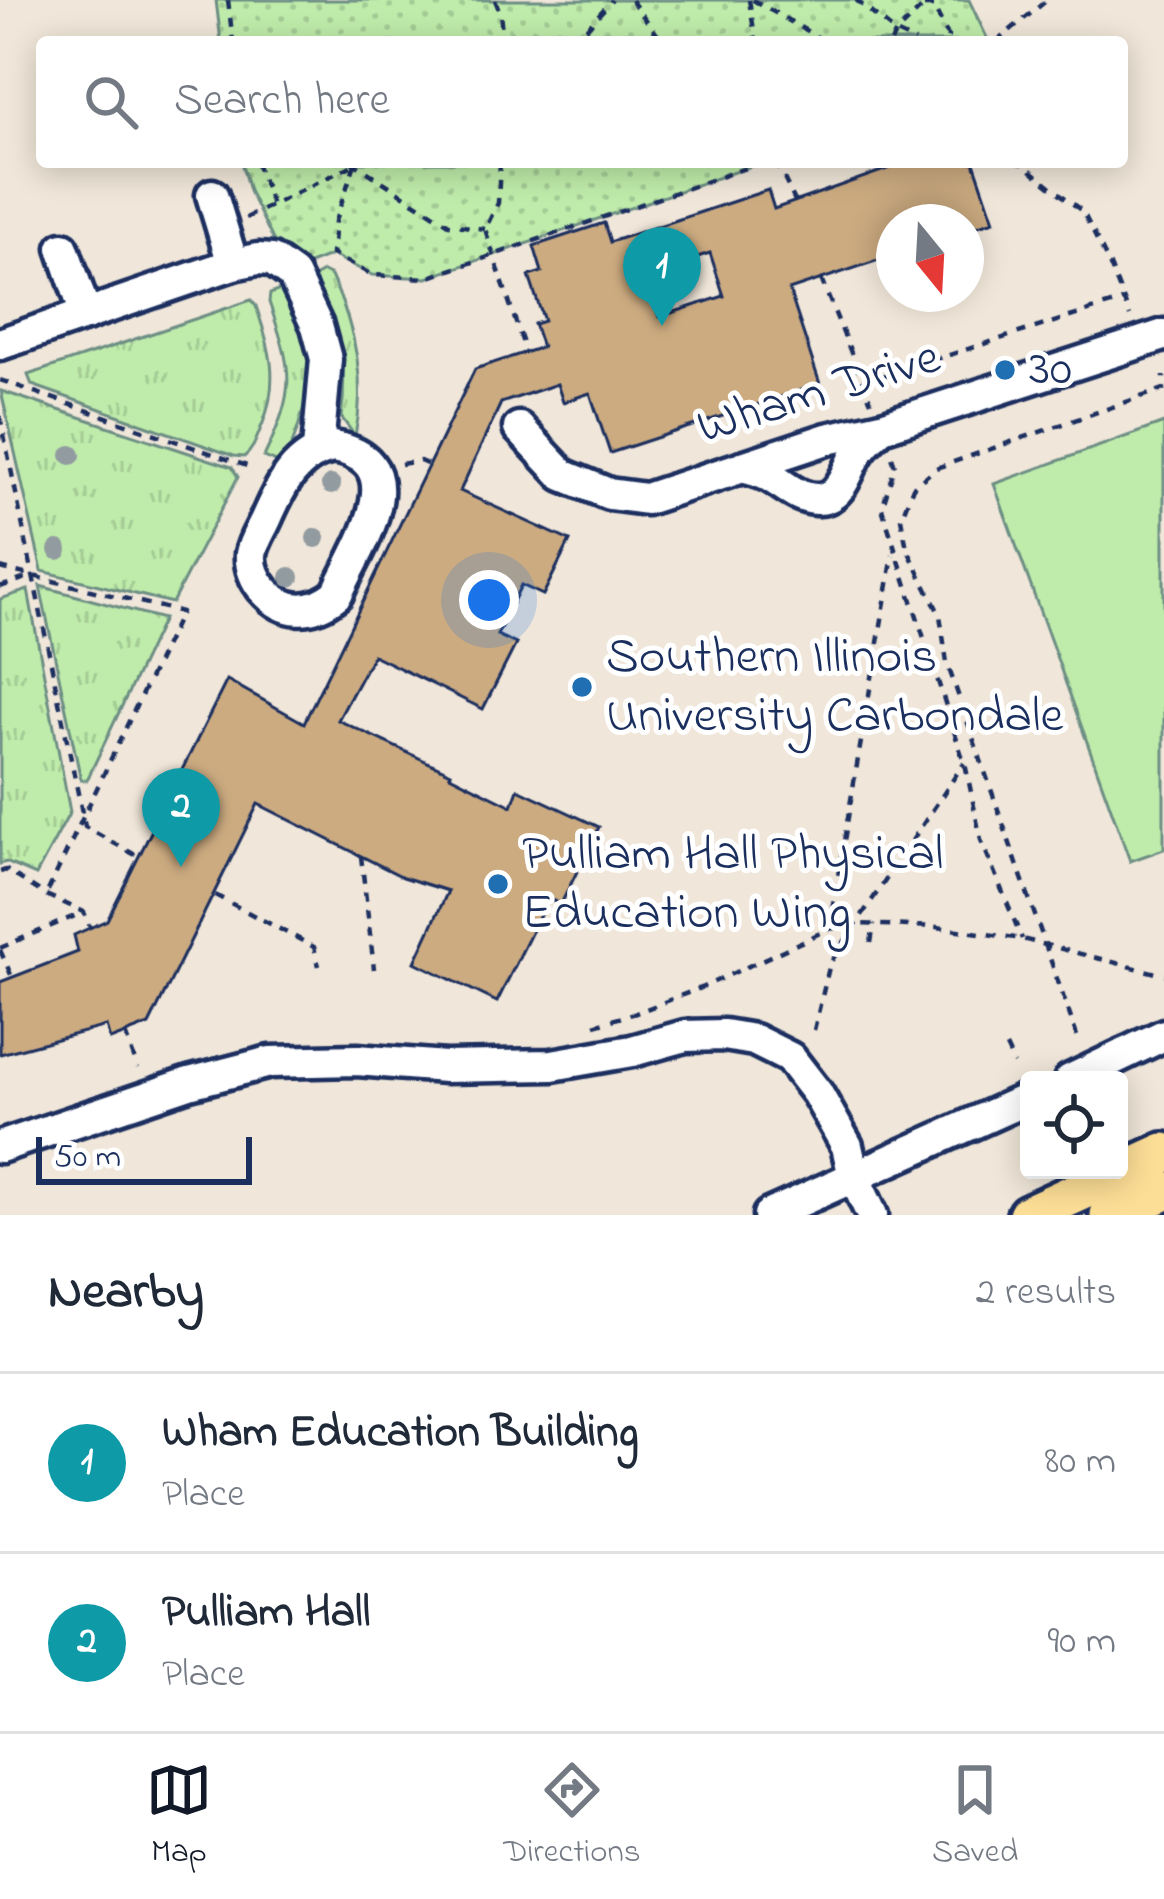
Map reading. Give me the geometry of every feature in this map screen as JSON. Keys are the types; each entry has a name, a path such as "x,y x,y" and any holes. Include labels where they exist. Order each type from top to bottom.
{"main road":[{"path":"1028,1215 1164,1153"},
{"path":"1110,1215 1164,1191"}],"street":[{"path":"212,195 233,264"},
{"path":"63,248 86,315"},
{"path":"0,344 233,264 272,260 293,275 317,326 326,359 319,449 284,479 251,551 257,581 285,608 306,609 337,594 380,490 365,458 350,450 319,449"},
{"name":"Wham Drive","path":"519,428 563,475 609,494 646,499 1152,339"},
{"path":"742,466 802,496 816,499 834,494 848,480 862,446 882,427"},
{"path":"0,1147 189,1083 271,1062 553,1065 685,1036 724,1035 754,1040 790,1058 818,1093 847,1145 854,1177 872,1215"},
{"path":"1089,1071 1164,1035"},
{"path":"769,1215 1020,1102"}],"path":[{"path":"228,0 232,36"},
{"path":"495,0 502,36"},
{"path":"579,36 612,0"},
{"path":"631,0 658,36"},
{"path":"751,0 755,36"},
{"path":"751,0 815,36"},
{"path":"856,0 902,36"},
{"path":"1003,36 1047,0"},
{"path":"894,36 923,3 933,6 948,36"},
{"path":"258,168 272,206"},
{"path":"248,226 246,218 346,168"},
{"path":"354,168 335,221 332,254 372,275 428,278 744,168"},
{"path":"364,168 449,224 485,229"},
{"path":"500,168 498,203 485,229 526,352"},
{"path":"779,168 794,201"},
{"path":"1028,168 1083,212 1124,300 1152,339"},
{"path":"820,279 895,466 882,508 964,763 981,840 1022,939"},
{"path":"862,382 1124,300"},
{"path":"1077,1036 947,663 940,615 907,548 901,518 913,487 936,468 1163,389 1164,376"},
{"path":"0,380 250,466"},
{"path":"0,416 82,818 85,827 139,857"},
{"path":"389,469 420,461 431,466"},
{"path":"829,929 894,549"},
{"path":"0,568 181,612 46,895"},
{"path":"0,587 32,575"},
{"path":"814,1030 830,963 964,763"},
{"path":"361,856 374,969"},
{"path":"0,872 6,870 84,912 90,927"},
{"path":"215,895 314,947 319,966"},
{"path":"12,977 0,949 84,912"},
{"path":"589,1027 703,987 829,929 856,924 937,926 1022,939 1164,975"},
{"path":"871,943 874,924"},
{"path":"125,1034 141,1077"},
{"path":"1006,1047 1014,1064"}],"green space":[{"path":"216,0 969,0 986,36 220,36"},
{"path":"243,168 746,168 427,278 372,275 332,255 289,272"},
{"path":"323,272 331,276 339,295 356,354 360,395 355,436 341,417 344,380 335,327 312,278"},
{"path":"282,289 304,330 308,353 305,399 283,465 264,457 282,413 288,380 269,302 270,294"},
{"path":"251,300 265,336 272,378 263,423 244,457 32,385 28,375"},
{"path":"1,391 232,467 238,477 172,603 42,571"},
{"path":"1164,423 1164,849 1130,861 994,484"},
{"path":"40,586 163,619 87,780 81,780"},
{"path":"28,590 70,812 36,875 6,862 0,864 0,599"}],"building":[{"path":"890,168 976,168 994,221 984,224 984,204 876,204 876,261 789,290 820,384 610,453 590,393 563,402 557,384 501,403 460,491 570,541 543,595 521,585 497,635 516,644 483,709 373,655 338,720 512,806 518,789 599,827 561,904 548,899 497,1002 415,962 448,891 403,877 258,804 149,1025 110,1040 106,1026 0,1054 0,982 78,952 74,935 107,920 227,680 304,723 475,369 542,347 534,324 544,321 529,276 542,272 534,246 604,223 610,242 768,190 774,209","holes":["710,253 724,296 659,317 645,274"]}],"place":[{"name":"Wham Education Building","path":"662,326"},
{"name":"30","path":"1005,370"},
{"name":"Southern Illinois University Carbondale","path":"582,687"},
{"name":"Pulliam Hall","path":"181,867"},
{"name":"Pulliam Hall Physical Education Wing","path":"498,884"}]}
